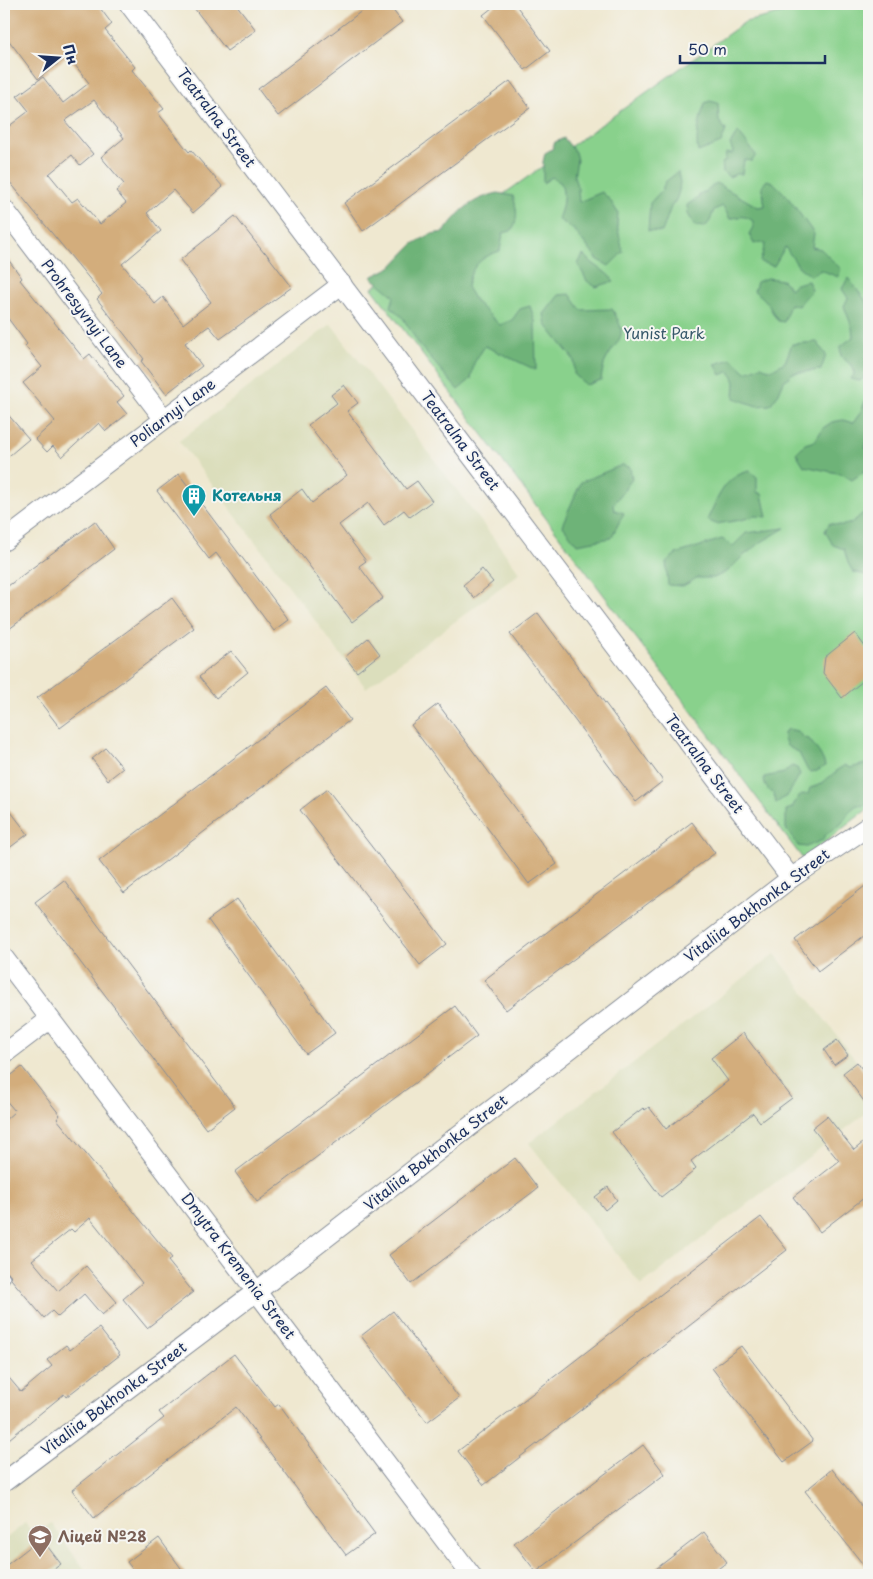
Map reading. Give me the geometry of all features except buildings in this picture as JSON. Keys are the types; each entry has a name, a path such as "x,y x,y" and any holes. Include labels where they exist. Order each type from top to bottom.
{"street":[{"name":"Teatralna Street","path":"129,4 791,878"},
{"name":"Prohresyvnyi Lane","path":"4,210 164,419"},
{"name":"Poliarnyi Lane","path":"4,541 342,284"},
{"name":"Vitaliia Bokhonka Street","path":"4,1482 257,1291 791,878 869,826"},
{"name":"Dmytra Kremenia Street","path":"4,958 471,1575"},
{"path":"4,1054 50,1019"}],"shaded area":[{"path":"331,324 520,573 366,688 179,441"},
{"path":"775,954 869,1078 869,1111 641,1285 529,1143"},
{"name":"Ліцей №28","path":"25,1523 35,1535 50,1523 89,1575 4,1575 4,1540"}],"green space":[{"name":"Yunist Park","path":"821,4 869,4 869,808 803,859 372,288 745,22"},
{"path":"710,101 718,103 719,121 726,130 721,143 698,152 697,140 700,121 705,103"},
{"path":"738,132 756,155 752,161 744,160 742,174 729,177 723,172 722,163 725,161 726,153 732,154 730,144"},
{"path":"564,138 575,152 577,160 574,177 578,189 579,202 602,192 610,200 618,213 617,225 623,252 609,266 597,259 574,230 558,219 563,201 561,183 552,177 543,183 545,153 552,149 555,142"},
{"path":"678,172 679,191 662,232 648,231 650,203 662,190 665,182"},
{"path":"767,180 773,182 787,196 810,228 814,234 812,247 821,249 841,269 838,277 821,270 811,276 799,267 785,247 774,266 760,262 765,244 761,242 754,244 749,234 753,227 753,221 742,217 730,219 723,206 714,210 710,221 705,227 695,226 688,214 687,205 699,197 699,194 707,191 716,183 758,207 765,206 762,186"},
{"path":"498,193 513,196 516,210 514,227 511,231 503,233 500,251 487,256 474,268 467,287 476,302 500,325 512,320 520,309 530,306 535,321 536,370 485,346 474,363 471,379 458,390 420,346 403,318 391,307 394,296 371,277 391,267 413,244 431,234 444,232 455,217 473,202"},
{"path":"583,255 614,281 596,287 587,281 578,264"},
{"path":"767,278 783,280 790,289 796,284 808,281 812,290 798,306 790,304 784,322 778,321 766,301 754,291 757,282"},
{"path":"848,278 869,305 869,374 860,381 850,379 854,375 853,367 841,356 840,347 853,337 852,327 844,306 848,298 842,289"},
{"path":"570,294 581,310 612,309 621,331 619,341 605,362 601,380 586,385 574,374 574,360 546,325 544,314 559,295"},
{"path":"817,342 826,355 821,370 793,373 784,381 779,393 770,405 757,406 734,398 735,382 730,371 721,375 715,364 732,359 746,372 761,366 771,370 785,362 792,344"},
{"path":"868,395 869,436 865,448 869,450 869,468 852,480 842,474 804,466 796,453 805,444 815,441 823,428 832,422 843,420 853,423"},
{"path":"622,465 630,467 632,479 613,505 614,510 624,513 611,538 577,544 562,525 581,482"},
{"path":"750,471 757,477 757,492 762,494 767,517 755,516 716,524 707,520 728,483 741,474"},
{"path":"863,513 869,514 869,572 866,575 853,572 844,549 833,545 825,531 830,523 848,524"},
{"path":"785,528 763,541 742,557 728,571 714,578 697,578 683,586 668,585 666,562 676,554 722,539 733,546 746,533"},
{"path":"788,729 797,731 804,738 809,739 821,755 825,766 817,771 810,772 807,769 799,753 787,746 784,740 784,732"},
{"path":"869,763 869,803 864,806 857,805 854,807 841,824 828,833 823,840 806,847 798,846 786,829 786,810 792,808 800,796 808,794 810,788 822,784 828,777 845,765 850,768"},
{"path":"792,766 797,768 800,774 788,795 776,803 774,794 765,785 764,777 784,773"}],"place":[{"name":"Котельня","path":"194,517"},
{"name":"Ліцей №28","path":"40,1558"}]}
